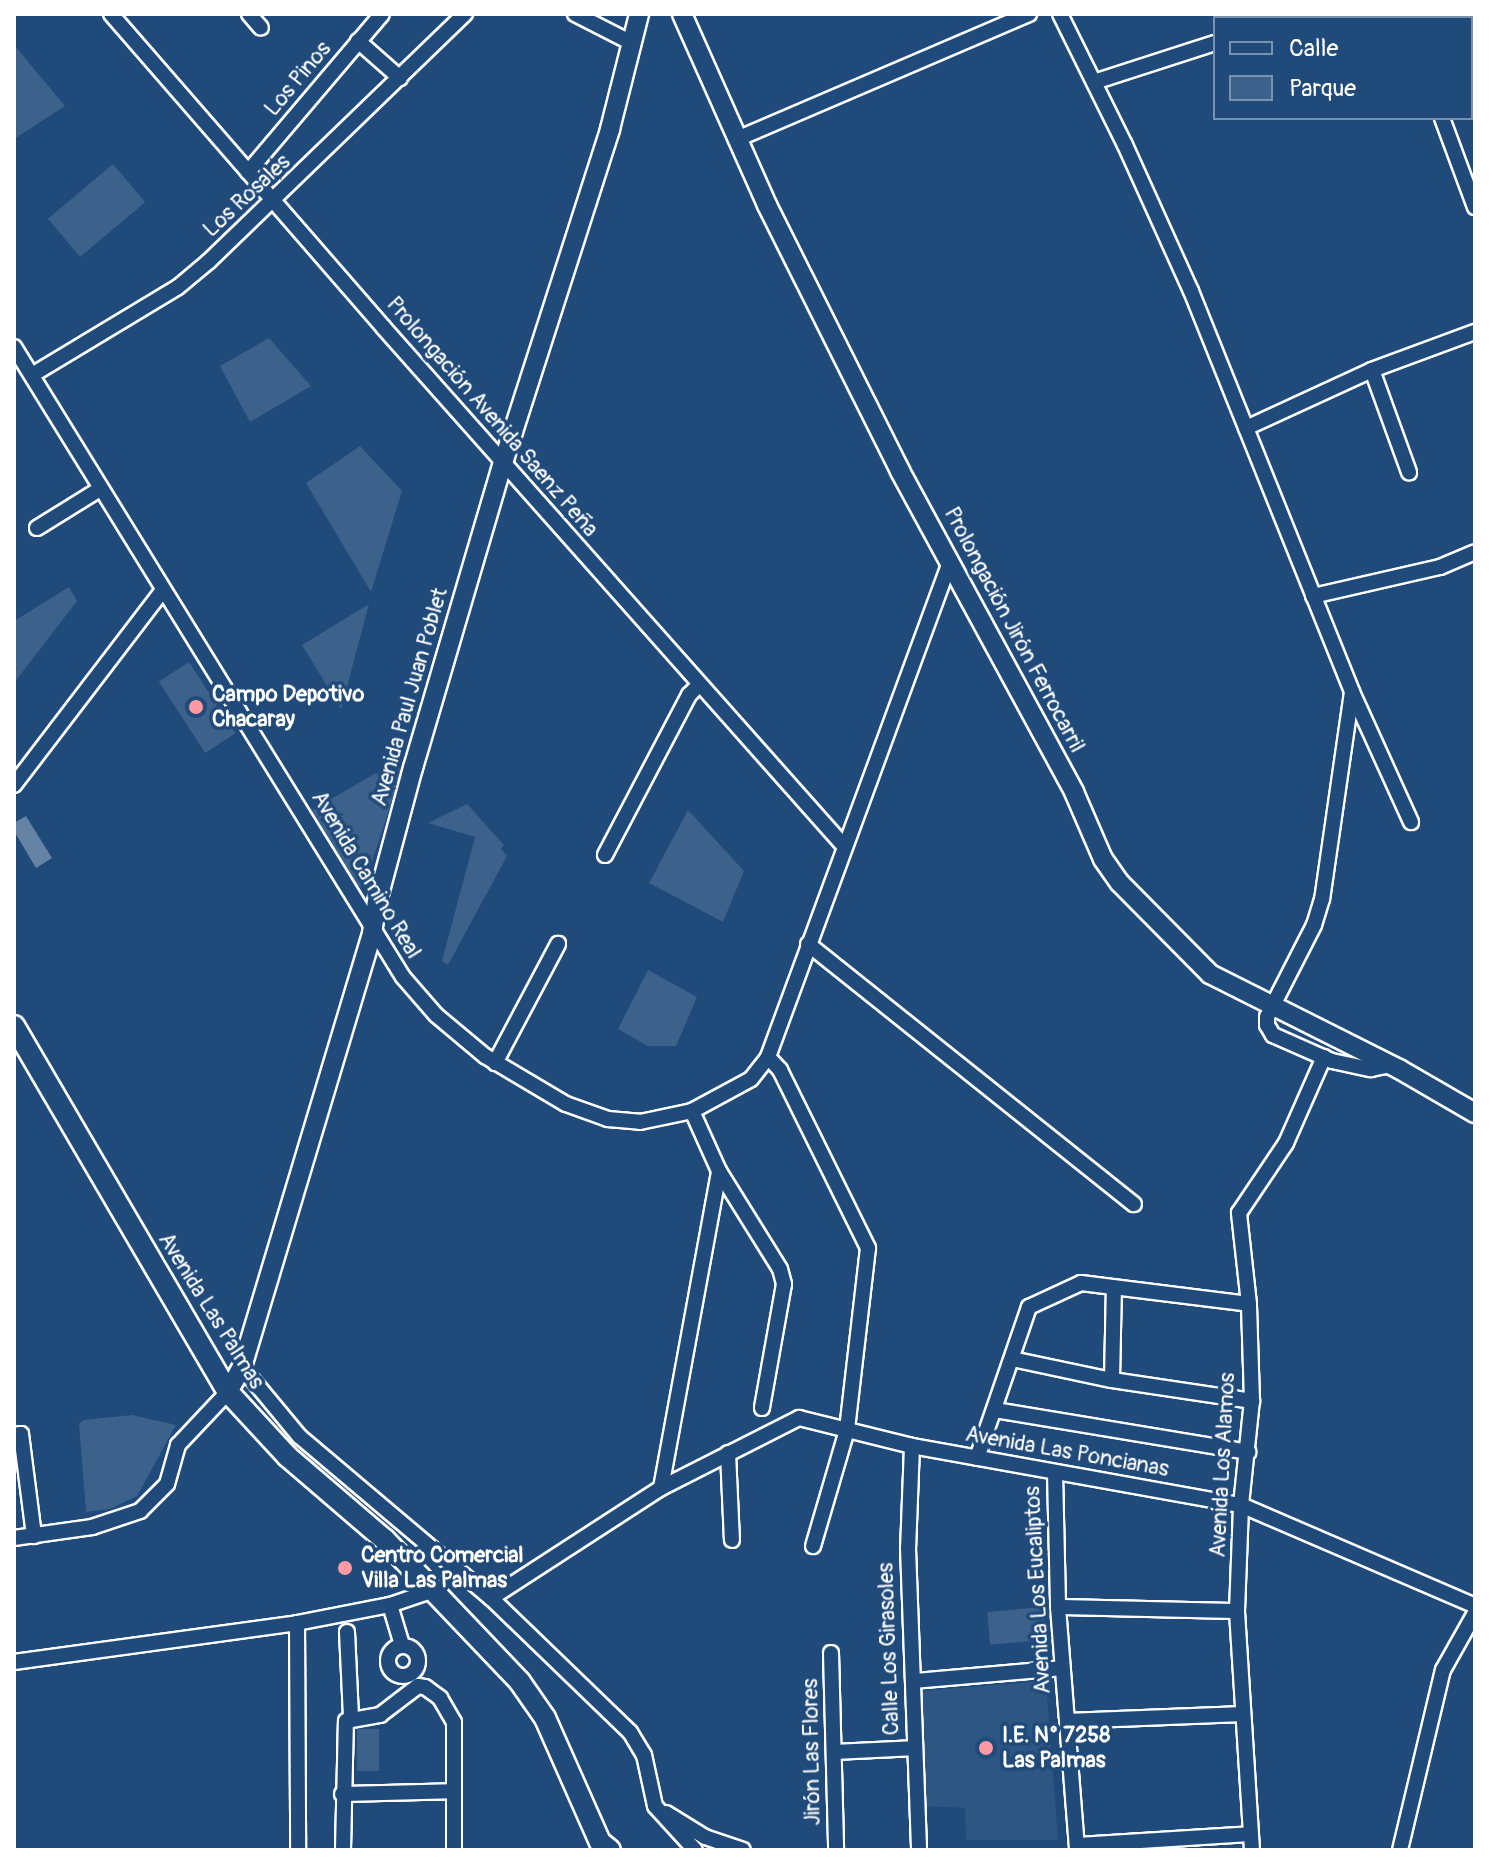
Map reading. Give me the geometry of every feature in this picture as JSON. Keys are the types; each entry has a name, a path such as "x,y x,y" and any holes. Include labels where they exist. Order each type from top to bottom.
{"main road":[{"name":"Avenida Las Palmas","path":"14,1026 228,1392 287,1456 401,1557 520,1682 545,1718 600,1842 610,1850"}],"street":[{"name":"Prolongación Avenida Saenz Peña","path":"111,14 273,202 844,846"},
{"path":"249,14 261,28"},
{"name":"Los Pinos","path":"248,172 382,14"},
{"name":"Los Rosales","path":"32,375 178,287 273,202 465,14"},
{"path":"575,14 632,43"},
{"name":"Avenida Paul Juan Poblet","path":"228,1392 242,1367 372,933 377,902 413,768 503,463 610,129 639,14"},
{"name":"Prolongación Jirón Ferrocarril","path":"682,14 737,139 887,445 1074,792 1111,871 1210,974 1392,1065 1475,1113"},
{"path":"737,139 1029,14"},
{"path":"1060,14 1191,291 1352,692 1411,822"},
{"path":"358,41 400,78"},
{"path":"1094,82 1213,44"},
{"path":"1443,120 1475,207"},
{"path":"1246,428 1372,370 1475,332"},
{"name":"Avenida Camino Real","path":"14,347 302,812 372,933 403,977 436,1015 495,1063 566,1104 608,1119 640,1122 692,1111 751,1079 768,1057 950,562"},
{"path":"1372,370 1409,472"},
{"path":"37,528 100,489"},
{"path":"1313,596 1440,567 1475,552"},
{"path":"14,785 163,590"},
{"path":"605,855 689,695 699,685"},
{"path":"1352,692 1322,899 1314,925 1267,1021 1273,1035 1324,1057 1371,1069 1392,1065"},
{"path":"495,1063 558,944"},
{"path":"808,944 1134,1204"},
{"path":"768,1057 780,1070 868,1248 847,1430 813,1546"},
{"name":"Avenida Los Alamos","path":"1252,1850 1237,1611 1241,1505 1252,1401 1249,1304 1239,1213 1286,1143 1324,1057"},
{"path":"692,1111 719,1171 780,1269 784,1284 762,1408"},
{"path":"661,1488 719,1171"},
{"path":"977,1458 1029,1307 1081,1283 1249,1304"},
{"path":"1112,1380 1114,1288"},
{"path":"1012,1359 1112,1380 1252,1401"},
{"path":"242,1367 299,1436 491,1598 637,1739 655,1806 695,1850"},
{"path":"14,1538 92,1527 140,1511 167,1484 178,1445 228,1392"},
{"path":"995,1410 1249,1452"},
{"name":"Avenida Las Poncianas","path":"491,1598 661,1488 799,1418 912,1446 1241,1505 1475,1606"},
{"path":"14,1435 21,1434 34,1536"},
{"name":"Calle Los Girasoles","path":"912,1446 908,1548 919,1850"},
{"path":"728,1453 732,1540"},
{"name":"Avenida Los Eucaliptos","path":"1055,1472 1058,1607 1077,1848"},
{"path":"401,1557 415,1535"},
{"path":"14,1662 297,1623 390,1605 431,1591"},
{"path":"390,1605 402,1645"},
{"path":"1058,1607 1237,1611"},
{"path":"1400,1850 1443,1670 1475,1613"},
{"path":"297,1623 298,1850"},
{"path":"347,1632 351,1718"},
{"path":"402,1645 391,1652 388,1664 393,1672 440,1698 454,1722 454,1850"},
{"path":"343,1850 346,1721 380,1715 398,1704 418,1665 417,1655 411,1648 402,1645"},
{"name":"Jirón Las Flores","path":"831,1653 836,1752 836,1850"},
{"path":"914,1681 1062,1668"},
{"path":"1067,1721 1243,1714"},
{"path":"836,1752 915,1748"},
{"path":"342,1794 454,1791"},
{"path":"655,1806 705,1837 743,1850"},
{"path":"1077,1848 1251,1834"}],"shaded area":[{"path":"26,816 52,858 36,868 14,831 14,823"},
{"name":"I.E. N° 7258 Las Palmas","path":"1046,1681 1058,1840 966,1840 965,1808 921,1806 920,1691"}],"green space":[{"path":"14,45 65,106 14,139"},
{"path":"113,164 145,202 80,257 48,219"},
{"path":"269,338 311,386 250,422 220,366"},
{"path":"360,446 402,491 371,592 306,483"},
{"path":"69,587 77,601 14,683 14,621"},
{"path":"369,604 341,709 302,645"},
{"name":"Campo Depotivo Chacaray","path":"189,662 235,733 205,753 159,682"},
{"path":"388,766 402,769 364,887 357,886 312,810"},
{"path":"467,804 504,845 501,849 507,856 448,965 442,961 475,837 428,823"},
{"path":"688,810 744,871 723,922 649,883"},
{"path":"648,970 697,997 676,1046 648,1046 618,1029"},
{"path":"132,1415 176,1425 137,1496 110,1509 86,1512 79,1424 83,1420"},
{"path":"1043,1607 1046,1640 990,1645 987,1612"},
{"path":"357,1729 379,1729 379,1771 357,1771"}],"place":[{"name":"Campo Depotivo Chacaray","path":"196,707"},
{"name":"Centro Comercial Villa Las Palmas","path":"345,1568"},
{"name":"I.E. N° 7258 Las Palmas","path":"986,1748"}]}
